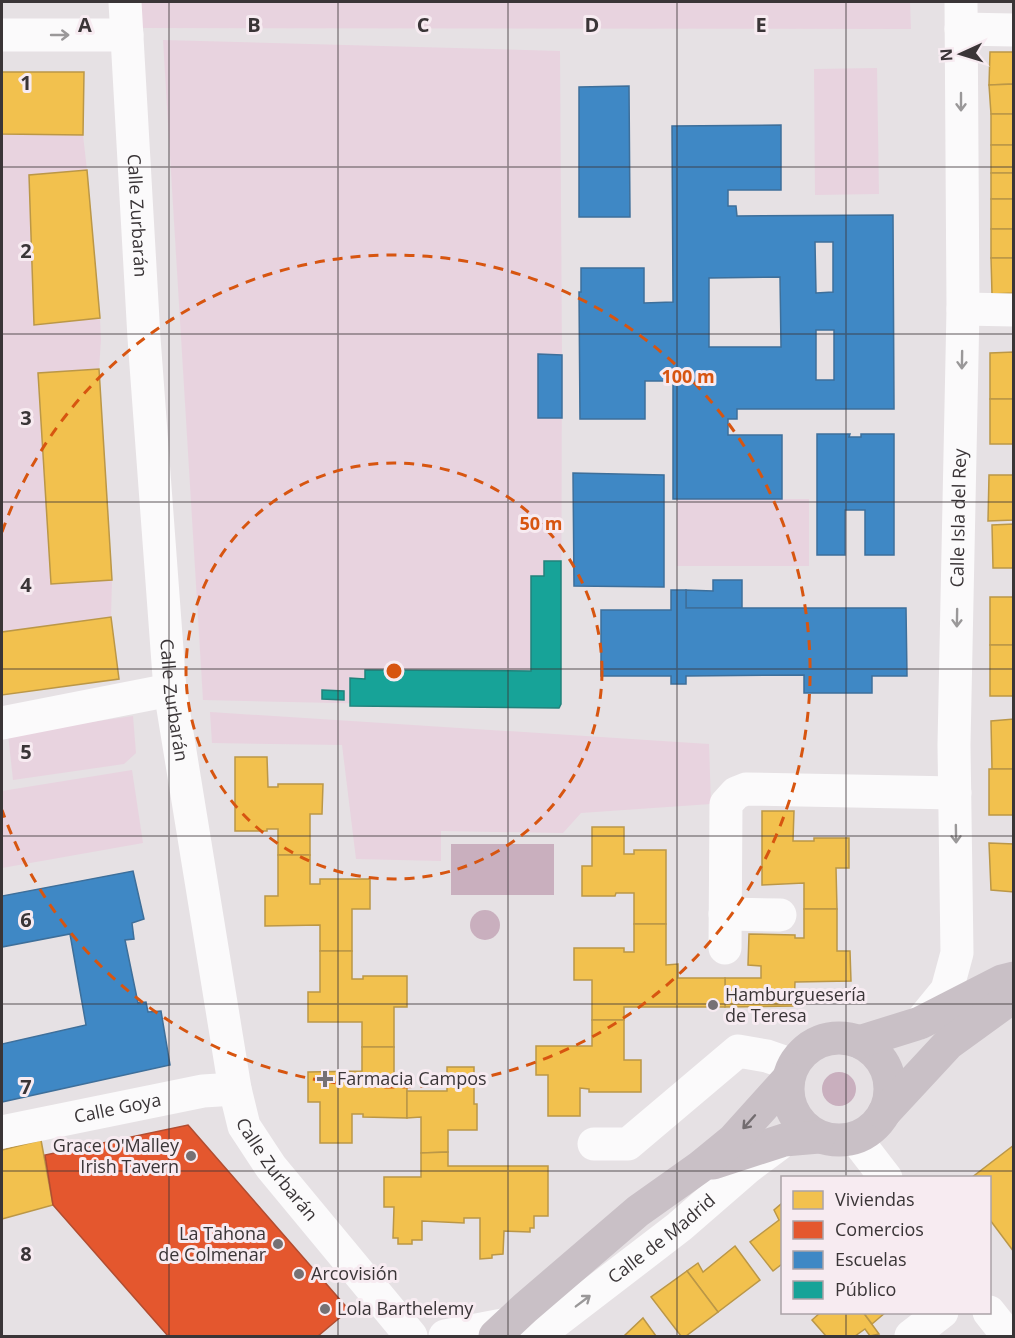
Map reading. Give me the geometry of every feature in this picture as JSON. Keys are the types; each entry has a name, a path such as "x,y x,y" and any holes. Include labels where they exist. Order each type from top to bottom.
{"main road":[{"path":"859,1042 920,1023 1002,981 1014,978"},
{"path":"884,1113 890,1097 889,1080 884,1064 873,1051 859,1042 844,1038 829,1039 814,1044 802,1053 791,1072 787,1093 790,1107 797,1120 819,1137 831,1140 856,1139 868,1131 948,1044 1014,996"},
{"path":"948,1044 1014,1024"},
{"name":"Calle de Madrid","path":"516,1326 638,1212 733,1140 791,1072"},
{"name":"Calle de Madrid","path":"700,1167 784,1140 819,1137"}],"street":[{"name":"Calle Zurbarán","path":"125,2 145,350 170,690 235,1089 244,1126 271,1167 411,1336"},
{"path":"961,15 1014,30"},
{"name":"Calle Isla del Rey","path":"920,1023 947,990 957,953 955,733 963,309 961,15"},
{"path":"2,35 127,35"},
{"path":"963,309 1014,310"},
{"path":"2,723 170,690"},
{"path":"725,948 726,804 736,793 746,789 956,793"},
{"path":"725,914 780,915"},
{"path":"594,1144 628,1144 738,1051 767,1056 791,1072"},
{"name":"Calle Goya","path":"2,1132 203,1091 235,1089"},
{"path":"856,1139 884,1176"},
{"name":"Calle de Madrid","path":"516,1326 679,1227 747,1168 784,1140"},
{"path":"911,1336 939,1314"},
{"path":"991,1314 1008,1336"},
{"path":"445,1336 516,1326"}],"shaded area":[{"path":"139,2 910,2 911,29 139,28"},
{"path":"163,40 560,51 561,708 203,700"},
{"path":"877,68 879,194 815,195 814,69"},
{"path":"2,134 83,135 87,170 29,176 34,325 100,318 99,369 38,374 51,583 112,580 111,617 2,632"},
{"path":"677,499 809,499 809,566 677,566"},
{"path":"210,712 709,744 711,804 581,813 563,833 441,831 441,861 356,859 342,745 212,743"},
{"path":"133,716 136,753 124,764 13,780 8,734"},
{"path":"132,770 143,843 2,868 2,791"},
{"path":"451,844 554,844 554,895 451,895"},
{"path":"485,910 496,914 500,925 496,936 485,940 474,936 470,925 474,914"},
{"path":"839,1072 851,1077 856,1089 851,1101 839,1106 827,1101 822,1089 827,1077"}],"building: Viviendas":[{"path":"990,52 1014,52 1014,84 989,85"},
{"path":"2,72 84,72 83,135 2,134"},
{"path":"1014,84 1014,114 991,114 989,85"},
{"path":"991,114 1014,114 1014,145 991,145"},
{"path":"991,145 1014,145 1014,173 991,173"},
{"path":"87,170 100,318 34,325 29,175"},
{"path":"991,173 1014,173 1014,199 991,199"},
{"path":"991,199 1014,199 1014,229 991,229"},
{"path":"991,229 1014,229 1014,258 991,258"},
{"path":"991,258 1014,258 1014,293 992,294"},
{"path":"1014,352 1014,399 990,399 990,353"},
{"path":"99,369 112,580 51,584 38,373"},
{"path":"990,399 1014,399 1014,444 990,444"},
{"path":"989,475 1014,475 1014,520 988,521"},
{"path":"1014,524 1014,568 993,568 992,525"},
{"path":"990,597 1014,597 1014,645 990,645"},
{"path":"111,617 119,679 2,695 2,632"},
{"path":"990,645 1014,645 1014,696 990,696"},
{"path":"1014,719 1014,769 992,769 991,721"},
{"path":"235,757 267,757 268,787 278,787 278,784 323,784 322,814 310,814 310,855 278,855 278,829 235,831"},
{"path":"989,769 1014,769 1014,815 989,815"},
{"path":"762,811 794,811 793,841 814,841 814,838 849,838 849,868 836,868 837,909 804,909 804,883 762,885"},
{"path":"592,827 624,827 624,854 634,854 634,850 666,850 666,924 634,924 634,893 616,893 615,896 582,896 582,866 592,866"},
{"path":"989,843 1014,844 1014,892 991,890"},
{"path":"278,855 310,855 310,884 320,884 320,879 370,879 370,909 352,909 352,951 320,951 320,925 265,926 265,896 278,896"},
{"path":"804,909 837,909 837,951 850,951 851,981 795,982 794,1006 725,1007 725,978 761,978 761,966 748,965 749,934 795,935 795,938 804,938"},
{"path":"634,924 666,924 666,965 678,964 678,978 725,978 725,1007 624,1007 624,1020 592,1020 592,980 574,980 574,948 624,948 624,952 634,952"},
{"path":"320,951 352,951 352,979 363,979 363,976 407,976 407,1007 394,1007 394,1047 362,1047 362,1022 308,1022 308,992 320,992"},
{"path":"592,1020 624,1020 624,1060 641,1060 641,1092 589,1092 589,1089 580,1088 580,1116 548,1116 548,1075 536,1075 536,1046 592,1046"},
{"path":"362,1047 394,1047 394,1087 407,1087 407,1118 363,1117 363,1114 352,1114 352,1143 320,1143 320,1102 308,1102 308,1072 362,1071"},
{"path":"447,1067 474,1067 477,1130 448,1130 448,1152 421,1153 421,1117 407,1118 407,1091 447,1091"},
{"path":"41,1140 53,1205 2,1219 2,1150"},
{"path":"1014,1145 1014,1252 991,1221 991,1176 974,1176"},
{"path":"448,1152 448,1166 548,1166 548,1216 534,1216 534,1228 530,1228 530,1232 504,1231 503,1254 492,1255 492,1258 480,1259 480,1218 464,1218 464,1223 422,1221 422,1240 412,1240 412,1244 398,1244 398,1238 393,1238 394,1207 384,1207 384,1177 421,1177 421,1153"},
{"path":"781,1204 781,1265 773,1271 750,1242 779,1220 774,1210"},
{"path":"735,1246 760,1280 718,1312 687,1271 698,1263 703,1272"},
{"path":"687,1271 718,1312 686,1336 681,1336 651,1297"},
{"path":"819,1314 864,1314 879,1334 870,1336 865,1329 855,1336 826,1336 812,1320"},
{"path":"864,1314 884,1314 872,1324"},
{"path":"643,1318 656,1336 624,1336"}],"building: Comercios":[{"path":"188,1125 349,1310 318,1336 168,1336 53,1205 45,1155"}],"building: Escuelas":[{"path":"629,86 630,217 579,217 579,87"},
{"path":"781,125 781,190 728,190 728,206 736,206 737,216 893,215 894,409 737,409 737,419 728,419 728,435 782,435 782,499 673,499 673,381 645,381 645,419 580,419 579,292 581,292 581,268 644,268 644,303 673,302 672,126","holes":["815,242 833,242 833,292 816,293","780,277 781,347 709,347 709,278","816,330 834,330 834,380 816,380"]},
{"path":"538,354 562,355 562,418 538,418"},
{"path":"817,434 850,434 849,437 861,437 861,434 894,434 894,555 865,555 865,510 845,510 845,555 817,555"},
{"path":"573,473 664,475 664,587 574,586"},
{"path":"713,580 742,580 742,608 686,608 686,590 713,591"},
{"path":"671,590 686,590 686,608 906,608 907,676 872,676 872,693 804,693 804,675 686,676 686,684 671,684 671,676 601,676 601,610 671,610"},
{"path":"133,871 144,919 132,923 134,939 125,940 138,1003 146,1002 148,1012 161,1011 170,1065 2,1102 2,1044 86,1025 70,934 2,947 2,896"}],"building: Público":[{"path":"544,561 561,561 561,704 559,708 350,706 350,678 365,679 365,670 531,671 531,576 544,576"},
{"path":"322,690 344,691 344,700 322,699"}],"place":[{"name":"Hamburguesería de Teresa","path":"713,1005"},
{"name":"Farmacia Campos","path":"325,1079"},
{"name":"Grace O'Malley Irish Tavern","path":"191,1156"},
{"name":"La Tahona de Colmenar","path":"278,1244"},
{"name":"Arcovisión","path":"299,1274"},
{"name":"Lola Barthelemy","path":"325,1309"}]}
